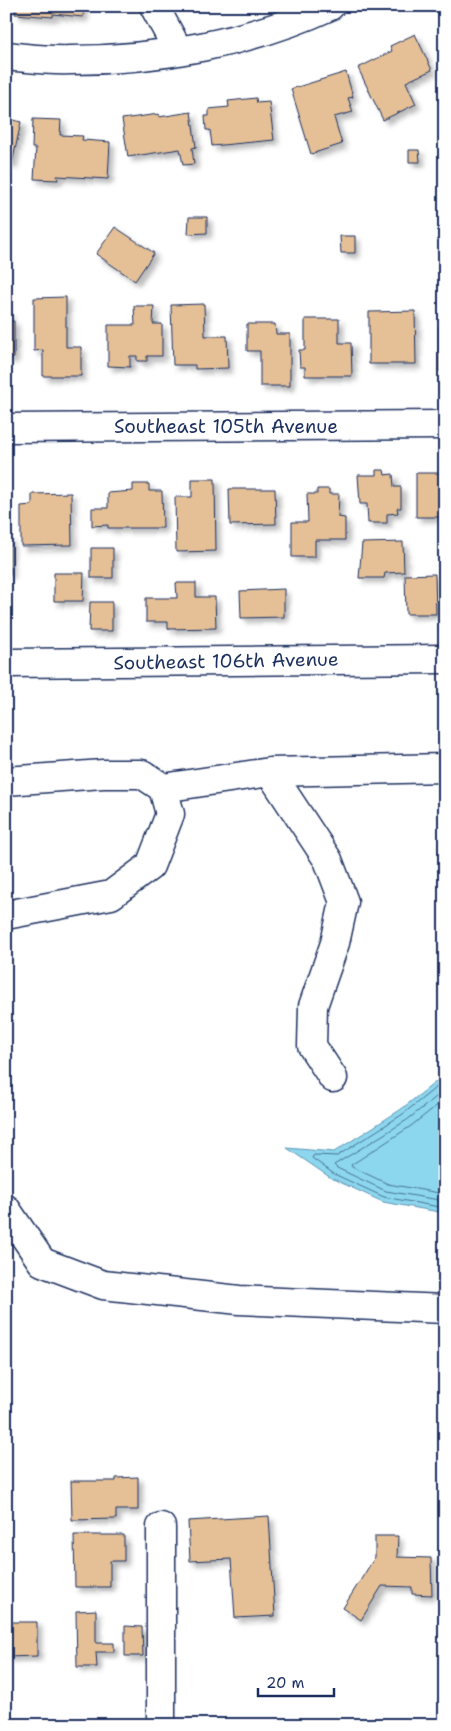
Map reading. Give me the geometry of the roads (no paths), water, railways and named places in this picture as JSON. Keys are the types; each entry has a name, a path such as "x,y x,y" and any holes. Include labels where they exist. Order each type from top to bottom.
{"street":[{"path":"154,6 178,50"},
{"path":"6,56 70,60 115,59 178,50 247,36 316,13 330,6"},
{"name":"Southeast 105th Avenue","path":"6,428 445,425"},
{"name":"Southeast 106th Avenue","path":"6,663 445,659"},
{"path":"163,788 270,772 445,768"},
{"path":"270,772 328,860 344,902 334,943 313,1006 312,1046 333,1078"},
{"path":"6,781 103,774 142,774 163,788 170,814 150,866 111,895 6,915"},
{"path":"8,1214 42,1262 103,1285 239,1300 445,1309"},
{"path":"161,1527 161,1725"}],"water":[{"path":"445,1078 445,1213 383,1202 331,1178 287,1148 334,1152 400,1110 437,1081"}]}
